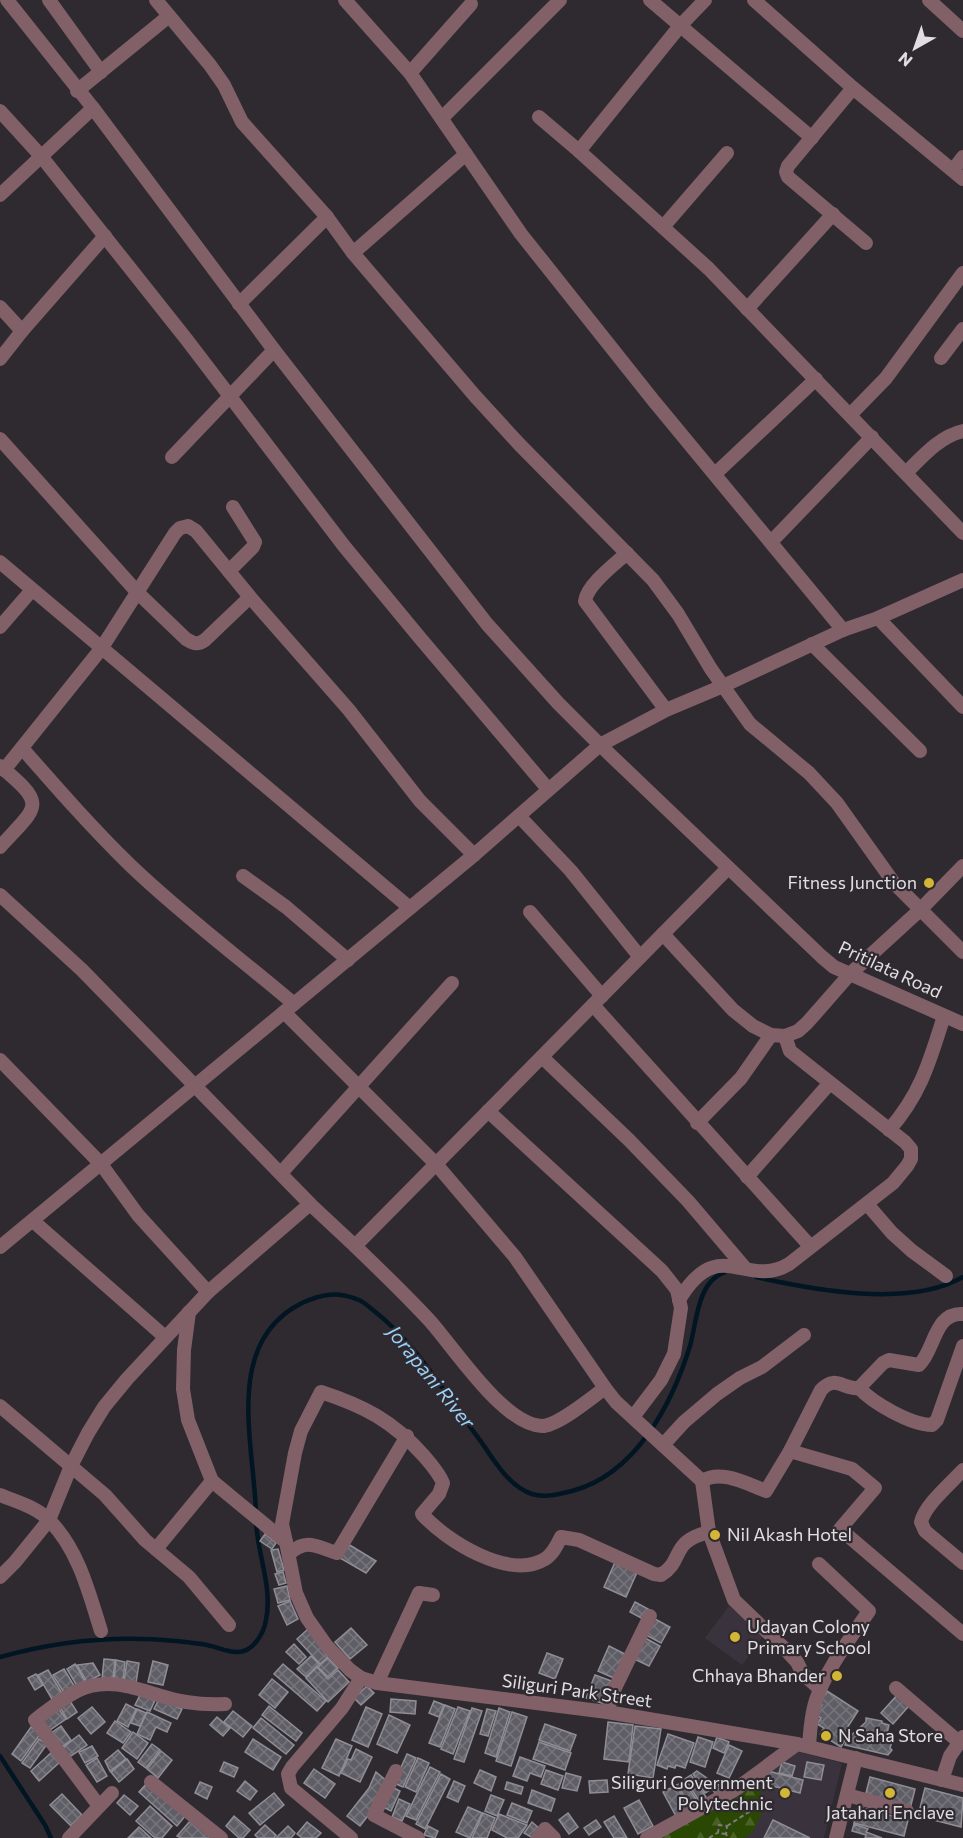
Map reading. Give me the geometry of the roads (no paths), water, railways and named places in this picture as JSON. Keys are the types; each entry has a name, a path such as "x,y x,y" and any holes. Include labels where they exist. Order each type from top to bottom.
{"street":[{"name":"Pritilata Road","path":"7,0 77,91 93,108 274,350 487,624 558,703 834,967 953,1019"},
{"path":"48,0 101,72"},
{"path":"156,0 225,85 242,122 327,217 353,253 475,396 653,580 750,724 809,773 837,803 894,883 963,952"},
{"path":"345,0 410,73 521,234 843,630"},
{"path":"442,118 560,0"},
{"path":"650,0 812,138"},
{"path":"579,151 680,26 705,0"},
{"path":"754,0 853,88 958,174 963,158"},
{"path":"930,0 963,31"},
{"path":"410,73 470,1"},
{"path":"77,91 169,16"},
{"path":"853,88 788,166 786,172 788,177 866,243"},
{"path":"0,195 93,108"},
{"path":"0,111 41,156 105,236 344,546 548,789"},
{"path":"539,117 709,269 963,533"},
{"path":"663,227 727,153"},
{"path":"353,253 466,154"},
{"path":"747,309 832,214"},
{"path":"239,304 327,217"},
{"path":"0,359 105,236"},
{"path":"850,415 886,378 963,273"},
{"path":"0,307 22,331"},
{"path":"941,358 963,329"},
{"path":"172,457 274,350"},
{"path":"715,474 816,379"},
{"path":"906,473 945,438 963,431"},
{"path":"771,542 872,437"},
{"path":"0,439 138,592 193,644 200,644 206,640 250,597"},
{"path":"229,571 253,547 255,542 254,537 233,507"},
{"path":"0,847 34,808 34,799 2,768 22,748 101,649 175,533 180,528 188,526 196,531 250,597 350,710 420,801 474,855"},
{"path":"627,553 591,588 586,594 585,601 666,710"},
{"path":"0,562 410,908"},
{"path":"0,1247 474,855 600,745 666,710 843,630 878,618 963,580"},
{"path":"0,627 32,590"},
{"path":"878,618 963,707"},
{"path":"812,644 920,751"},
{"path":"22,748 86,820 131,866 289,1008 359,1088 436,1164 515,1257 605,1388 634,1419 702,1481 709,1532 734,1600 785,1648 797,1662 803,1674 820,1689"},
{"path":"519,816 571,871 640,957"},
{"path":"663,934 733,1010 753,1026 778,1035 798,1031 850,974 921,909 963,866"},
{"path":"355,1246 728,868"},
{"path":"243,876 286,907 348,960"},
{"path":"0,895 82,970 310,1204 400,1290 494,1398 516,1417 531,1425 545,1426 557,1421 605,1388"},
{"path":"530,912 597,1000 697,1123 810,1246"},
{"path":"281,1173 452,983"},
{"path":"889,1130 905,1112 918,1090 953,1019"},
{"path":"679,1300 688,1285 700,1272 711,1267 778,1270 893,1183 910,1159 911,1149 905,1142 829,1084 790,1051 778,1035"},
{"path":"697,1123 741,1078 778,1035"},
{"path":"542,1057 629,1140 680,1193 745,1268"},
{"path":"0,1062 101,1164 138,1215 208,1293"},
{"path":"747,1177 829,1084"},
{"path":"488,1111 662,1271 677,1290 679,1326 674,1354 661,1380 634,1419"},
{"path":"867,1203 892,1233 946,1276"},
{"path":"0,1577 49,1520 70,1466 104,1407 165,1337 208,1293 310,1204"},
{"path":"33,1221 165,1337"},
{"path":"189,1312 184,1350 183,1389 188,1420 212,1481 288,1548 307,1544 337,1553 406,1436 430,1463 443,1483 439,1494 422,1514 433,1527 488,1559 534,1564 550,1555 561,1537 579,1540 654,1574 661,1575 667,1571 685,1541 709,1532"},
{"path":"702,1481 713,1476 722,1477 766,1491 826,1384 832,1382 854,1389 859,1388 883,1363 889,1360 919,1365 924,1360 940,1325 955,1313 963,1314"},
{"path":"661,1444 717,1394 772,1360 804,1335"},
{"path":"859,1388 877,1404 932,1425 937,1420 963,1346"},
{"name":"Siliguri Park Street","path":"406,1436 375,1414 339,1397 321,1392 301,1431 292,1464 282,1524 296,1593 307,1618 337,1659 361,1678 377,1683 607,1712 803,1745 963,1785"},
{"path":"0,1406 105,1495 145,1540 189,1577 229,1625"},
{"path":"790,1451 852,1469 875,1488 840,1529 963,1634"},
{"path":"963,1470 928,1508 921,1522 926,1531 963,1563"},
{"path":"156,1549 212,1481"},
{"path":"0,1495 28,1506 49,1520 72,1552 84,1577 100,1631"},
{"path":"647,1838 736,1789 803,1745 820,1689 831,1668 869,1611 819,1564"},
{"path":"377,1683 418,1593 433,1595"},
{"path":"607,1712 614,1690 650,1616"},
{"path":"351,1838 291,1788 288,1774 342,1708 361,1678"},
{"path":"99,1806 35,1720 78,1691 110,1684 127,1685 162,1697 189,1702 208,1705 225,1704"},
{"path":"896,1688 961,1740 950,1756 942,1780"},
{"path":"836,1838 856,1758"},
{"path":"396,1771 374,1815 418,1838"},
{"path":"151,1782 221,1838"},
{"path":"69,1838 112,1792"},
{"path":"847,1795 907,1811"},
{"path":"538,1838 545,1829 554,1838"}],"waterway":[{"name":"Jorapani River","path":"256,1513 249,1426 252,1368 261,1342 277,1320 302,1303 316,1297 337,1295 361,1301 404,1339 510,1480 524,1491 547,1496 572,1491 595,1482 633,1453 662,1413 673,1391 690,1346 703,1293 716,1277 725,1272"},
{"name":"Jorapani River","path":"756,1277 805,1287 861,1294 916,1292 941,1286 963,1277"},
{"name":"Jorapani River","path":"0,1657 65,1643 109,1639 184,1642 234,1652 248,1649 257,1641 263,1630 268,1608 256,1521"},
{"name":"Jorapani River","path":"0,1756 51,1838"}],"place":[{"name":"Fitness Junction","path":"929,883"},
{"name":"Nil Akash Hotel","path":"715,1535"},
{"name":"Udayan Colony Primary School","path":"735,1637"},
{"name":"Chhaya Bhander","path":"837,1676"},
{"name":"N Saha Store","path":"826,1736"},
{"name":"Siliguri Government Polytechnic","path":"785,1793"},
{"name":"Jatahari Enclave","path":"890,1793"}]}
